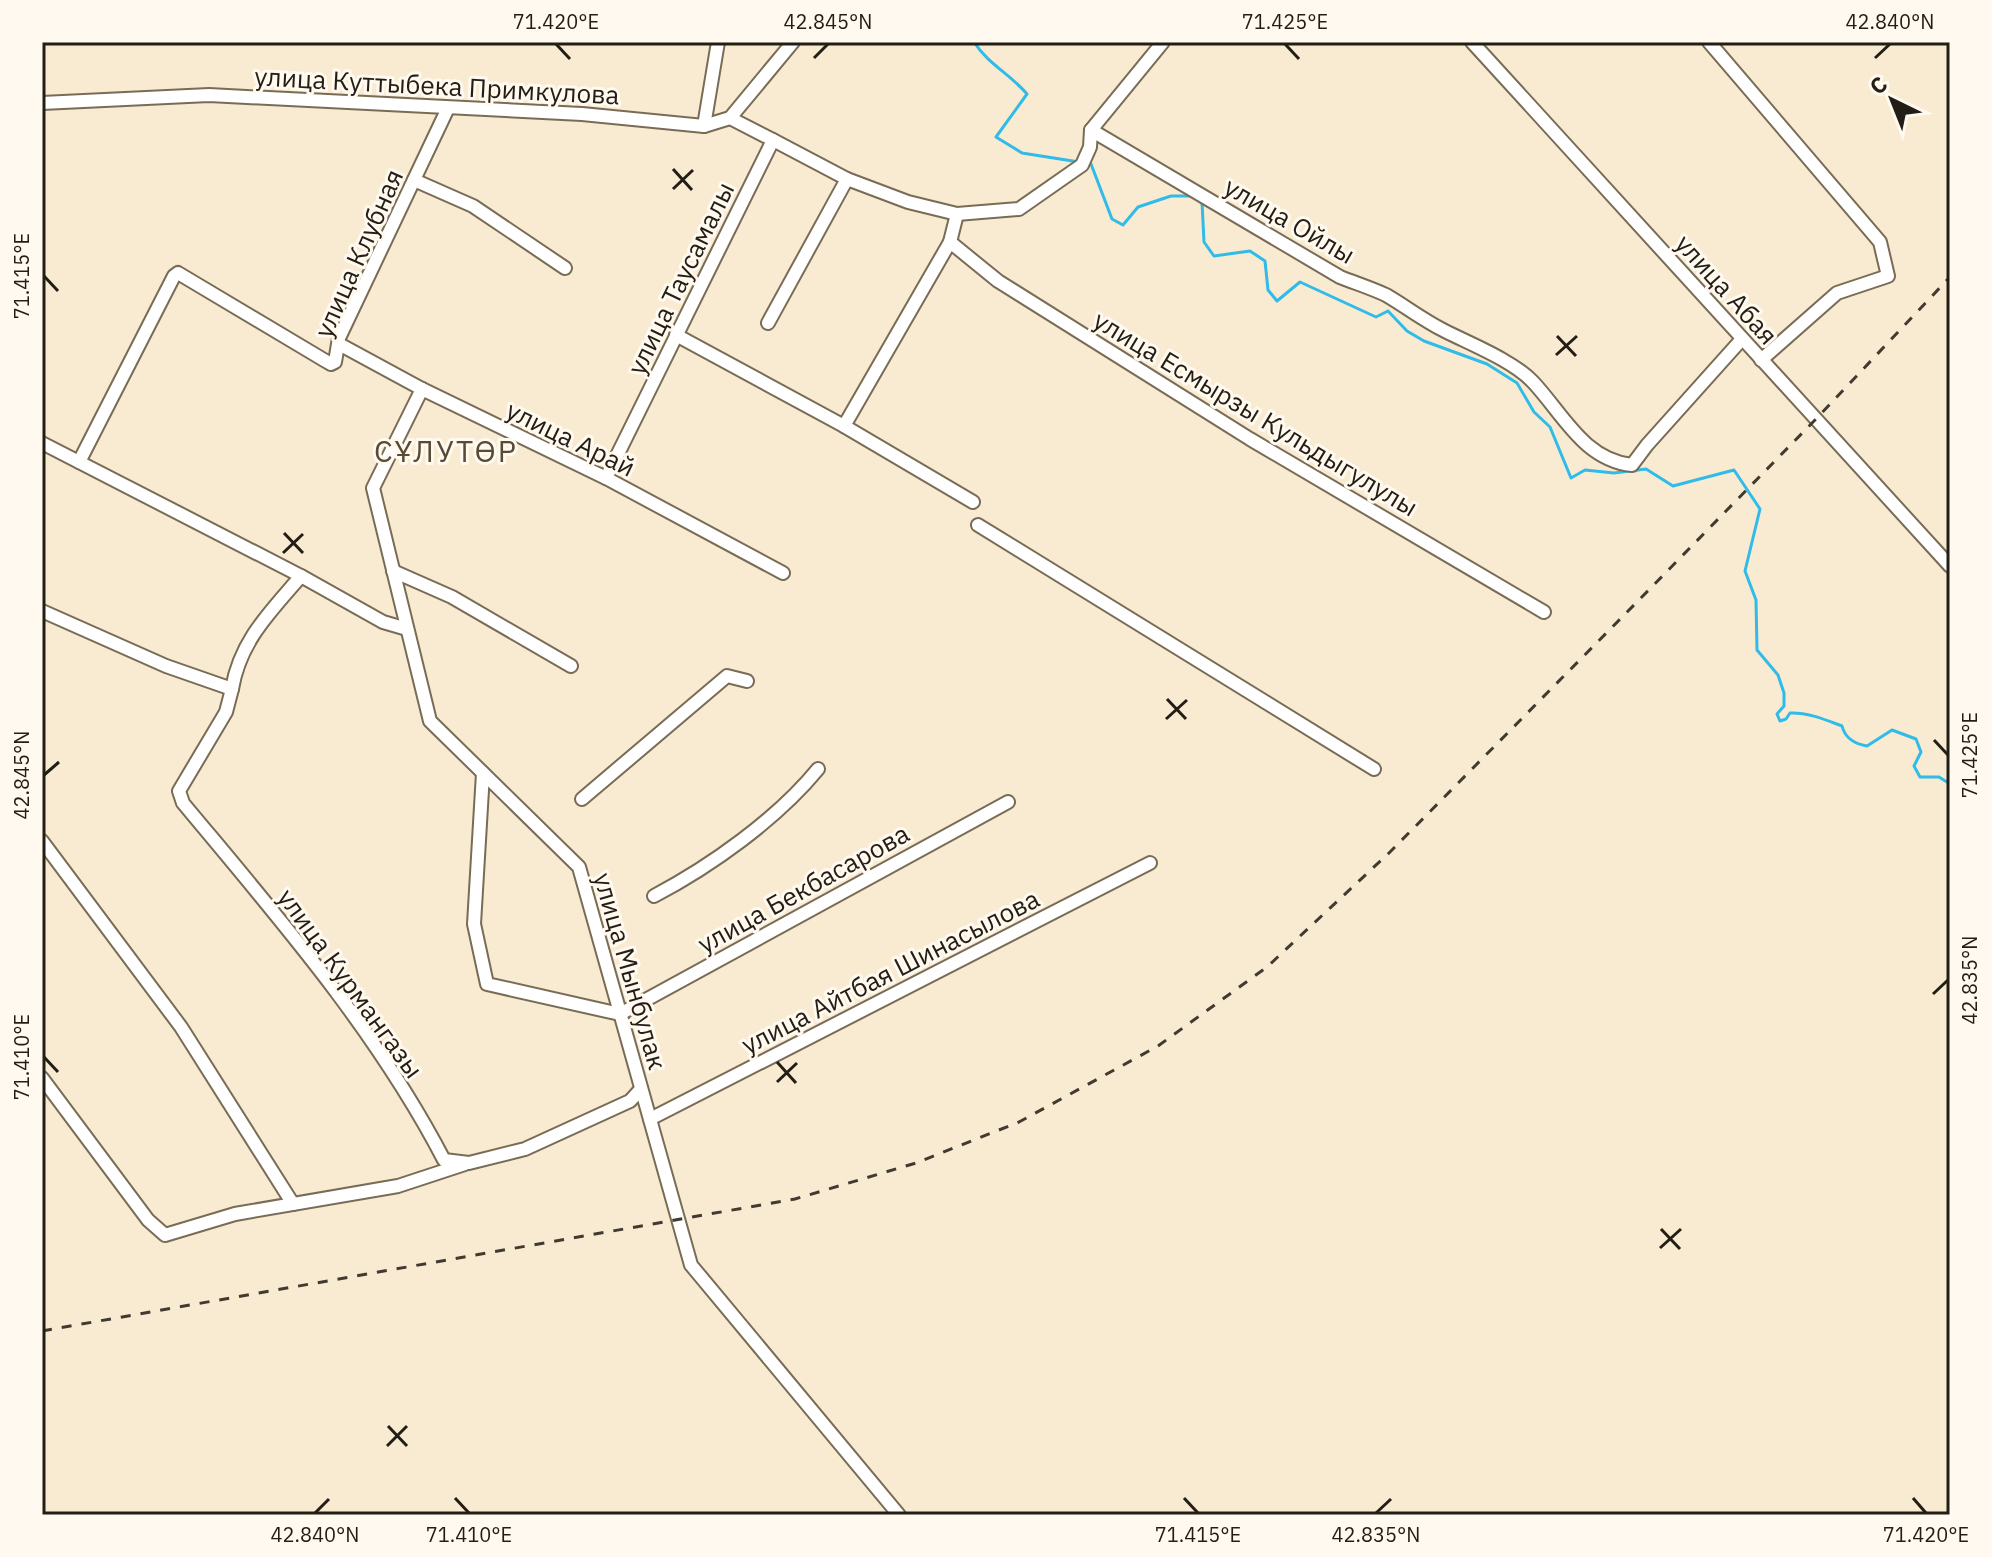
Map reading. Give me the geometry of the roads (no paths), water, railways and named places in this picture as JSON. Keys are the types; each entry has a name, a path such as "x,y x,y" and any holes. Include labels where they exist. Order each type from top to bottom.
{"street":[{"path":"704,126 718,42"},
{"path":"793,42 730,118 847,179 908,202 957,214 1019,209 1082,165 1090,147 1091,130 1163,42"},
{"name":"улица Абая","path":"1472,42 1950,566"},
{"path":"1709,42 1880,242 1888,276 1837,293 1761,360"},
{"name":"улица Куттыбека Примкулова","path":"42,103 209,95 582,114 704,126 730,118"},
{"name":"улица Клубная","path":"79,462 178,273 331,364 335,362 339,344 448,108"},
{"name":"улица Ойлы","path":"1091,130 1340,277 1384,294 1531,379 1570,429 1587,445 1616,463 1632,465 1742,339"},
{"name":"улица Таусамалы","path":"606,478 773,140"},
{"path":"768,323 847,179"},
{"path":"414,180 473,206 565,268"},
{"path":"844,426 950,242 957,214"},
{"name":"улица Есмырзы Кульдыгулулы","path":"950,242 998,281 1237,431 1544,612"},
{"path":"676,335 844,426 973,502"},
{"name":"улица Арай","path":"339,344 422,389 606,478 783,573"},
{"name":"улица Мынбулак","path":"422,389 373,488 430,721 579,867 691,1265 899,1515"},
{"path":"42,443 301,576 383,622 407,629"},
{"path":"978,525 1374,769"},
{"path":"393,571 452,597 571,666"},
{"path":"42,611 193,676 232,689 240,656 262,621 301,576"},
{"path":"582,799 727,676 747,681"},
{"name":"улица Курмангазы","path":"232,689 226,712 179,791 183,803 319,967 422,1117 444,1160 469,1163"},
{"path":"654,896 694,875 796,796 818,769"},
{"path":"483,773 474,924 487,984 620,1014"},
{"name":"улица Бекбасарова","path":"620,1014 1008,802"},
{"path":"42,841 181,1027 293,1204"},
{"name":"улица Айтбая Шинасылова","path":"650,1119 1150,863"},
{"path":"42,1078 148,1220 165,1235 235,1214 398,1186 525,1149 577,1128 630,1101 641,1089"}],"waterway":[{"path":"974,42 1027,94 996,137 1022,153 1079,162"},
{"path":"1086,163 1091,164 1112,219 1123,225 1138,207 1171,196 1192,196"},
{"path":"1202,202 1204,242 1214,256 1250,251 1265,261 1268,290 1277,301 1300,282 1376,317 1388,311 1407,331 1424,341 1487,364 1517,383 1534,412 1550,427 1571,478 1585,470 1614,473 1646,469 1673,486 1734,470 1760,509 1745,571 1756,600 1757,650 1778,675 1784,693 1784,706 1777,714 1780,721 1790,713 1816,717 1842,726 1851,740 1867,746 1892,730 1916,739 1921,752 1914,766 1920,777 1939,777 1950,784"}],"railway":[{"path":"42,1331 795,1199 916,1163 1019,1122 1158,1046 1267,967 1390,852 1816,419 1950,277"}],"district":[{"name":"СҰЛУТӨР","path":"446,450"}]}
